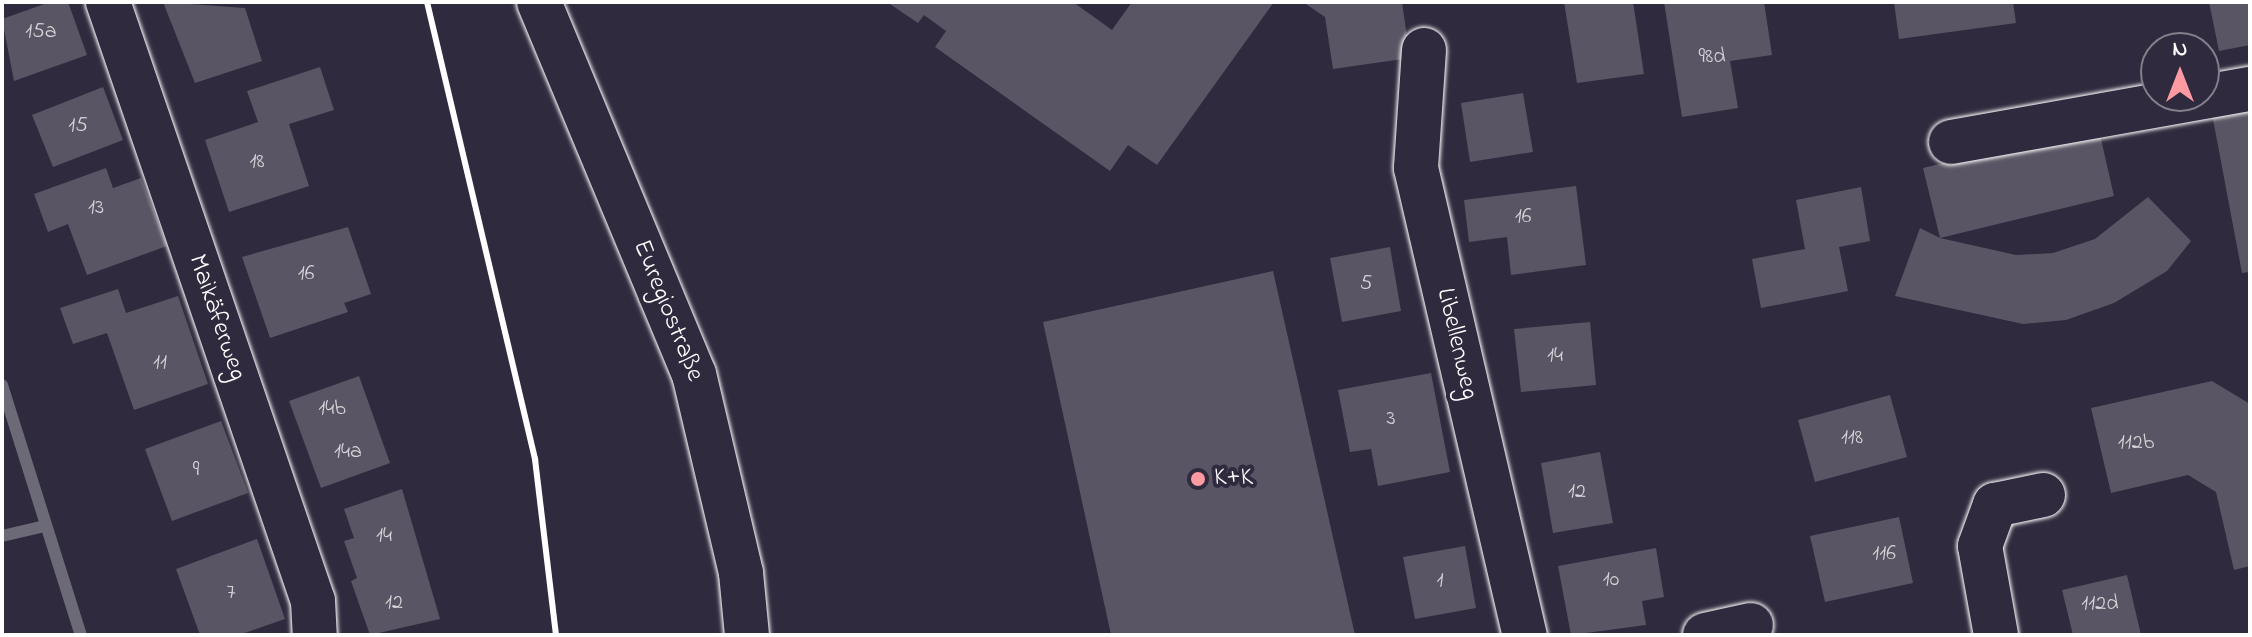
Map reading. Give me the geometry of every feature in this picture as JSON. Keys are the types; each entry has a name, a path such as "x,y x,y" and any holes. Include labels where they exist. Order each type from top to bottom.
{"street":[{"name":"Maikäferweg","path":"108,2 313,601 315,635"},
{"name":"Euregiostraße","path":"539,2 694,374 741,573 747,635"},
{"name":"Libellenweg","path":"1424,50 1416,168 1525,635"},
{"path":"1951,142 2250,89"},
{"path":"1996,635 1980,546 1995,505 2043,495"},
{"path":"1705,635 1751,625"}],"building":[{"path":"50,2 68,2 87,55 14,81 2,19"},
{"path":"163,2 245,8 262,61 195,83"},
{"path":"887,2 1073,2 1112,30 1132,2 1274,2 1157,165 1128,145 1110,171 935,47 946,31 924,15 918,23"},
{"path":"1303,2 1402,2 1410,58 1333,69 1325,17"},
{"path":"1564,2 1633,2 1644,74 1577,83"},
{"path":"1664,2 1764,2 1772,55 1730,61 1738,108 1682,117"},
{"path":"1894,2 2013,2 2016,23 1899,39"},
{"path":"2209,2 2250,2 2250,45 2220,51 2220,32 2215,32"},
{"path":"320,67 334,110 289,124 309,186 229,212 205,140 258,122 247,91"},
{"path":"103,87 123,140 53,167 32,115"},
{"path":"1523,93 1533,152 1470,162 1461,103"},
{"path":"2250,107 2250,272 2242,273 2212,114"},
{"path":"2098,126 2114,196 1940,238 1923,168"},
{"path":"106,168 113,188 141,178 167,246 87,275 68,224 48,232 34,194"},
{"path":"1576,186 1586,265 1511,275 1507,237 1469,242 1464,200"},
{"path":"1861,187 1870,241 1839,247 1848,291 1761,308 1752,259 1805,249 1796,200"},
{"path":"2148,197 2191,241 2167,271 2114,303 2066,320 2023,324 1895,296 1920,228 1940,238 2016,255 2053,253 2095,239"},
{"path":"348,227 371,294 344,303 348,312 270,338 242,257"},
{"path":"1390,247 1401,311 1342,322 1330,258"},
{"name":"K+K","path":"1273,271 1355,635 1111,635 1043,322"},
{"path":"118,289 126,313 178,296 208,384 134,410 107,333 73,344 60,308"},
{"path":"1590,322 1596,385 1521,392 1514,329"},
{"path":"1431,373 1450,472 1378,486 1371,449 1350,452 1338,390"},
{"path":"359,376 390,463 321,488 289,401"},
{"path":"2212,381 2250,404 2250,566 2234,570 2216,492 2188,475 2111,493 2091,408"},
{"path":"1890,395 1907,457 1815,482 1798,420"},
{"path":"221,421 248,493 172,521 145,449"},
{"path":"1600,452 1613,523 1553,533 1541,463"},
{"path":"402,489 440,619 370,635 351,581 357,578 344,541 354,538 344,509"},
{"path":"1899,517 1913,583 1825,602 1810,536"},
{"path":"257,539 285,619 239,635 200,635 176,569"},
{"path":"1465,546 1476,608 1415,619 1403,557"},
{"path":"1656,548 1664,597 1642,601 1646,625 1571,635 1558,566"},
{"path":"2127,575 2141,635 2073,635 2062,590"}],"waterway":[{"path":"2,385 81,635"},
{"path":"2,536 45,526"}],"railway":[{"path":"427,2 535,459 556,635"}],"place":[{"name":"K+K","path":"1198,479"}]}
